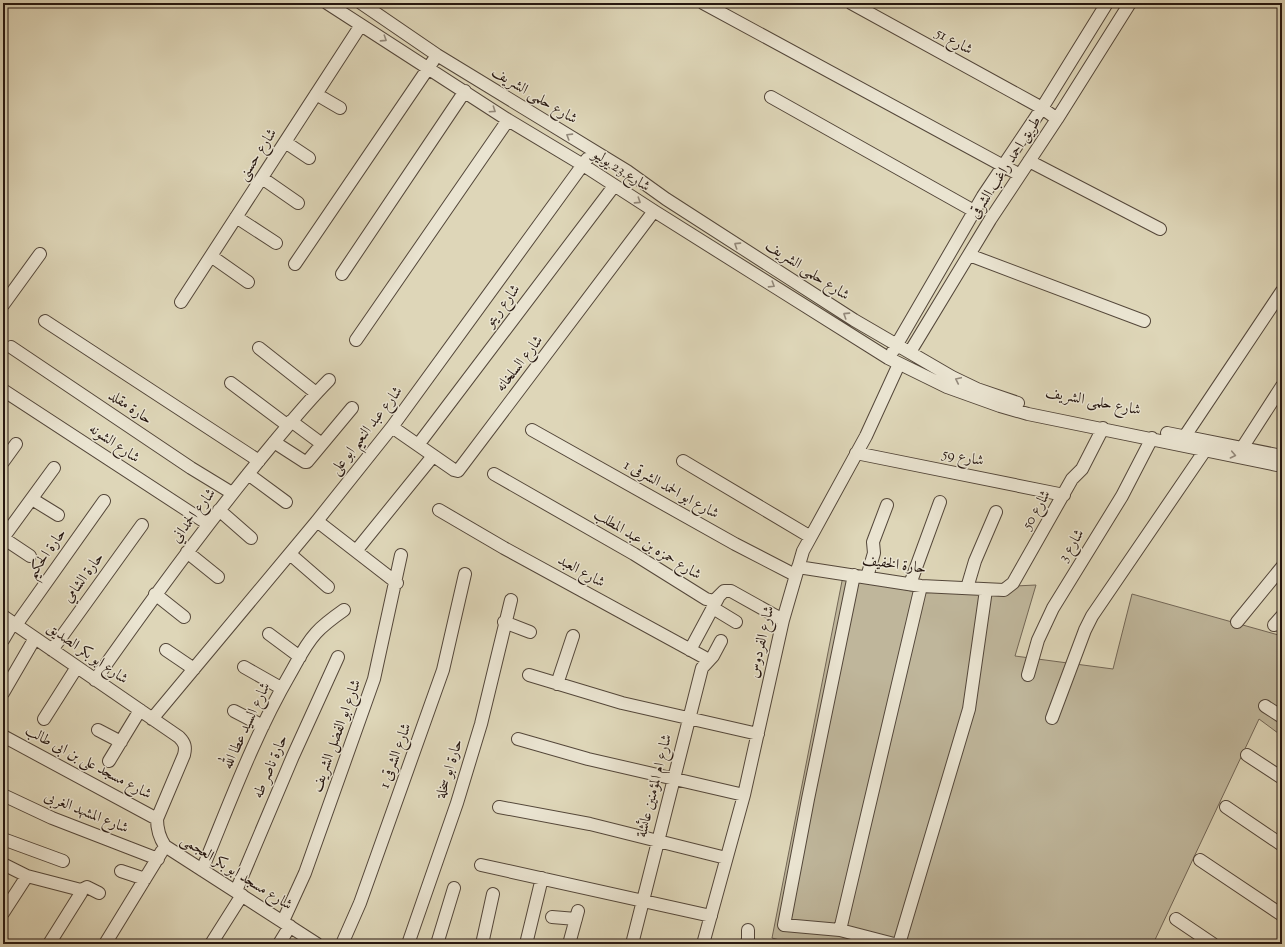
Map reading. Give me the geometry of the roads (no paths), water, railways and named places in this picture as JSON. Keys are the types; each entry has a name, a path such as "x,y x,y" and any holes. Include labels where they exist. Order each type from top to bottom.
{"street":[{"name":"شارع 23 يوليو","path":"327,3 508,120 583,165 654,212 899,364"},
{"name":"شارع حلمى الشريف","path":"361,3 437,55 592,150 854,320 964,383 1004,399 1031,406 1242,448 1281,462"},
{"path":"703,3 1020,175"},
{"name":"شارع 51","path":"851,3 1042,108 1057,119"},
{"path":"888,358 974,211 1002,166 1042,108 1108,3"},
{"name":"طريق احمد راغب الشرقى","path":"910,352 969,255 1130,3"},
{"name":"شارع حسنى","path":"181,302 361,25"},
{"path":"295,264 437,55"},
{"path":"342,274 465,92"},
{"path":"316,94 340,108"},
{"path":"772,97 974,211"},
{"path":"356,340 508,120"},
{"path":"285,142 309,158"},
{"name":"شارع عبد النعيم ابو على","path":"152,719 290,554 392,427 583,165 592,150"},
{"path":"1029,161 1160,229"},
{"path":"262,178 298,203"},
{"name":"شارع ريتو","path":"418,446 614,186"},
{"name":"شارع السلخانه","path":"392,427 418,446 454,470 458,471 654,212"},
{"path":"236,217 276,243"},
{"path":"3,305 40,254"},
{"path":"969,255 1144,322"},
{"path":"211,256 248,282"},
{"path":"1185,436 1282,291"},
{"path":"45,321 259,461"},
{"name":"حارة مقلد","path":"11,347 191,468 232,493"},
{"path":"259,348 316,393"},
{"path":"916,373 922,360"},
{"name":"شارع حلمى الشريف","path":"899,364 916,373 973,397 1028,414 1206,450 1281,462"},
{"name":"شارع الفردوس","path":"703,944 744,795 783,620 797,571 810,536 856,453 899,364"},
{"name":"شارع الحمداني","path":"95,680 155,594 232,493 289,423 328,380"},
{"path":"232,383 322,444"},
{"path":"1242,448 1282,386"},
{"name":"شارع الشونه","path":"3,390 208,524"},
{"path":"274,442 307,462 352,408"},
{"name":"شارع 50","path":"986,590 1004,590 1013,583 1072,479 1082,469 1103,428"},
{"name":"شارع ابو الحمد الشرقى 1","path":"532,430 728,540 797,571"},
{"name":"شارع 3","path":"1028,674 1038,640 1053,608 1122,496 1152,438"},
{"path":"3,462 16,444"},
{"path":"1052,718 1085,630 1092,616 1206,450"},
{"name":"شارع 59","path":"856,453 1064,495"},
{"path":"356,551 433,456"},
{"path":"683,461 810,536"},
{"path":"30,556 3,538 54,468"},
{"path":"248,474 286,502"},
{"name":"شارع حمزه بن عبد المطلب","path":"494,474 634,554 706,599 714,601 715,603 724,591 731,591 783,620"},
{"path":"32,499 58,515"},
{"name":"حارة الحكيم","path":"3,640 11,621 104,501"},
{"path":"840,930 915,585 940,502"},
{"path":"868,577 874,553 873,542 887,505"},
{"path":"219,510 251,538"},
{"name":"شارع العبد","path":"439,510 504,548 709,660"},
{"path":"967,588 975,561 996,512"},
{"path":"317,521 397,583"},
{"name":"حارة الشامي","path":"52,650 142,525"},
{"path":"187,552 218,577"},
{"path":"290,554 328,587"},
{"name":"شارع ابو الفضل الشريف","path":"279,944 374,679 397,583 401,555"},
{"path":"1237,622 1282,567"},
{"name":"حارة الخفيف","path":"797,571 854,575 915,585 986,590"},
{"name":"شارع الشرقى 1","path":"342,944 360,903 443,670 465,574"},
{"path":"854,575 784,923 787,926 840,930 894,944"},
{"path":"899,944 969,709 986,590"},
{"path":"155,594 184,617"},
{"name":"حارة ابو سخلة","path":"408,944 457,803 476,739 510,600"},
{"path":"690,650 715,603 736,622"},
{"name":"شارع السيد عطا الله","path":"202,870 263,726 281,688 315,634 329,620 344,610"},
{"name":"شارع ابو بكر الصديق","path":"11,621 152,719"},
{"path":"504,622 530,632"},
{"path":"269,634 300,657"},
{"path":"557,684 573,636"},
{"path":"3,694 35,638"},
{"name":"شارع ام المؤمنين عائشة","path":"632,944 702,668 721,641"},
{"path":"166,650 194,669"},
{"name":"حارة ناصر طه","path":"239,893 293,756 338,658"},
{"path":"244,666 281,688"},
{"path":"44,719 77,667"},
{"path":"529,675 622,703 758,734"},
{"path":"1265,706 1282,717"},
{"path":"109,761 140,710"},
{"path":"234,711 263,726"},
{"path":"152,719 180,737 184,742 186,749 157,819"},
{"path":"98,730 121,742"},
{"name":"شارع مسجد على بن ابى طالب","path":"3,736 157,819"},
{"path":"518,739 588,759 673,780 744,795"},
{"path":"1247,755 1282,778"},
{"name":"شارع المشهد الغربى","path":"3,795 52,818 158,859"},
{"path":"499,807 590,824 726,858"},
{"path":"1226,807 1282,845"},
{"name":"شارع مسجد ابو بكر العجمى","path":"157,819 157,829 165,846 316,944"},
{"path":"3,838 63,861"},
{"path":"105,944 165,846"},
{"path":"1200,860 1282,915"},
{"path":"3,864 27,876 81,890 87,887 98,893"},
{"path":"481,865 711,916"},
{"path":"121,871 145,879"},
{"path":"3,913 27,876"},
{"path":"526,944 542,878"},
{"path":"437,944 454,888"},
{"path":"49,944 82,893 81,890"},
{"path":"211,944 239,893"},
{"path":"482,944 493,894"},
{"path":"552,917 577,915 570,944"},
{"path":"1176,919 1213,944"},
{"path":"745,944 748,942 748,930"}]}
